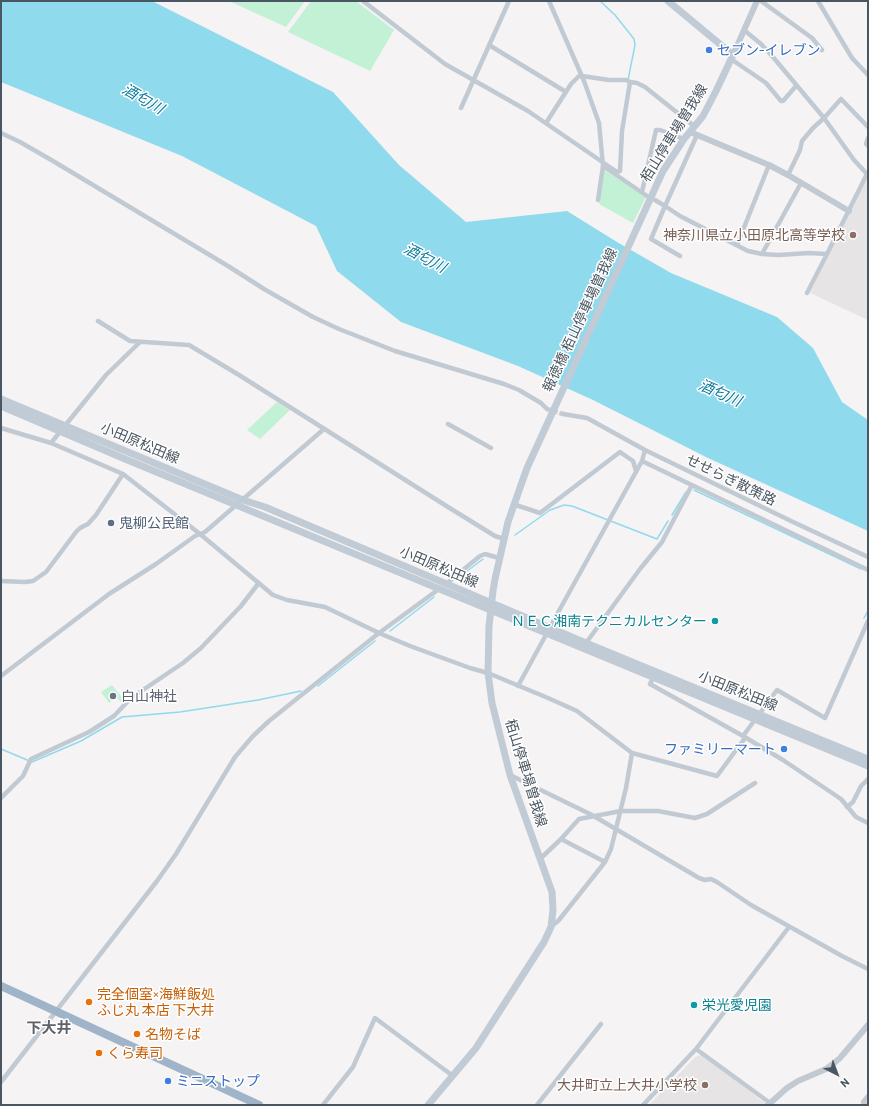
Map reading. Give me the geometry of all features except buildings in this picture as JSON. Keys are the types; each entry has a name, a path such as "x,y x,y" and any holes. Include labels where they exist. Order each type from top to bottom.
{"highway":[{"path":"1,986 259,1105"}],"main road":[{"path":"668,1 732,57"},
{"name":"栢山停車場曽我線","path":"634,235 663,171 708,107 732,57"},
{"name":"報徳橋 栢山停車場曽我線","path":"550,417 634,235"},
{"name":"小田原松田線","path":"1,399 63,429 236,505 439,589 492,607 586,643 868,766"},
{"name":"小田原松田線","path":"1,406 243,500 265,507 446,584 492,607"},
{"name":"栢山停車場曽我線","path":"428,1105 472,1054 544,942 551,927 553,910 552,892 510,775 492,703 488,673 489,626 495,579 500,556 513,504 527,468 550,417"},
{"name":"小田原松田線","path":"549,630 653,678 868,759"}],"street":[{"path":"363,1 445,64 528,111 647,196"},
{"path":"461,108 509,1"},
{"path":"549,1 581,75 599,123 603,164 598,200"},
{"path":"757,1 732,57 766,83 781,101 783,101 796,86"},
{"path":"762,1 812,38 822,50"},
{"path":"818,1 852,58 868,75"},
{"path":"744,30 773,56 796,86 824,118 854,160 868,173 807,293"},
{"path":"489,45 566,92"},
{"path":"546,123 575,79 581,75 609,80 626,80 637,83 645,87 697,135 769,165 849,211"},
{"path":"616,173 620,171 622,132 630,82"},
{"path":"788,175 800,150 802,141 841,99 868,127"},
{"path":"642,192 656,130 660,130 684,140"},
{"path":"1,133 53,161 264,289 313,317 384,347 504,384 541,403 547,409"},
{"path":"680,256 650,239 697,135"},
{"path":"868,138 866,144 868,146"},
{"path":"737,246 769,165"},
{"path":"762,254 801,183"},
{"path":"654,200 680,216 748,251 778,255 809,253 827,254"},
{"path":"98,321 130,341 189,345 495,536 504,540"},
{"path":"51,443 106,375 140,342"},
{"name":"せせらぎ散策路","path":"563,414 587,418 645,450 868,557"},
{"path":"448,424 491,448"},
{"path":"1,428 51,443 123,474 200,534 273,595 287,600 325,607 379,633 450,661 488,673 576,711 632,753 717,776 777,690 825,718 868,621"},
{"path":"1,676 109,594 204,532 324,429"},
{"path":"518,686 642,461 645,450"},
{"path":"513,504 540,513 620,452 633,461 636,471"},
{"path":"642,461 671,478 692,485 868,570"},
{"path":"1,581 33,581 46,572 76,532 88,524 96,515 123,474"},
{"path":"586,643 662,542 692,485"},
{"path":"668,518 674,520"},
{"path":"446,584 480,556 485,554 500,556"},
{"path":"1,798 22,776 32,759 89,732 114,716 131,698 183,663 234,614 258,584"},
{"path":"1,1082 157,881 176,854 235,758 253,736 269,721 379,633 439,589"},
{"path":"653,678 650,684 783,760 841,798 856,817 868,823"},
{"path":"551,927 559,920 605,862 611,849 621,811 632,753"},
{"path":"510,775 592,816 700,878 705,880 711,879 717,882 751,905 868,969"},
{"path":"847,807 853,802 861,786 868,779"},
{"path":"540,859 579,819 621,811 658,811 695,818 708,814 754,783"},
{"path":"561,839 605,862"},
{"path":"643,1105 696,1049 789,926"},
{"path":"323,1105 353,1067 375,1018 453,1076"},
{"path":"537,1105 602,1024"},
{"path":"696,1049 769,1104 792,1085 826,1069 833,1064 840,1058 868,1025"},
{"path":"866,1105 862,1102 868,1096"}],"shaded area":[{"name":"神奈川県立小田原北高等学校","path":"868,176 868,320 810,293"},
{"name":"大井町立上大井小学校","path":"701,1055 766,1104 649,1105 695,1057"}],"green space":[{"path":"229,1 305,1 286,27"},
{"path":"311,1 356,1 394,30 370,71 288,32"},
{"path":"604,170 646,197 633,223 599,204"},
{"path":"277,402 290,410 260,439 247,430"},
{"path":"112,685 124,700 121,702 116,697 109,703 101,692"}],"water":[{"name":"酒匂川","path":"1,1 152,1 333,92 399,165 466,222 567,211 671,273 777,317 813,348 842,402 868,420 868,531 708,458 593,400 518,366 401,322 337,271 316,226 182,156 1,82"}],"waterway":[{"path":"600,1 615,15 634,39 635,45 628,80"},
{"path":"694,490 861,569"},
{"path":"672,515 686,492"},
{"path":"515,535 550,510 564,505 572,506 657,539 668,521"},
{"path":"458,578 483,559"},
{"path":"390,631 434,597"},
{"path":"864,618 868,611"},
{"path":"318,686 375,641"},
{"path":"1,749 32,762 81,741 122,717 180,712 258,700 301,691"}],"tunnel":[{"path":"547,409 563,414"}],"place":[{"name":"セブン-イレブン","path":"709,50"},
{"name":"神奈川県立小田原北高等学校","path":"853,235"},
{"name":"鬼柳公民館","path":"111,523"},
{"name":"ＮＥＣ湘南テクニカルセンター","path":"715,621"},
{"name":"白山神社","path":"113,696"},
{"name":"ファミリーマート","path":"784,749"},
{"name":"完全個室×海鮮飯処 ふじ丸 本店 下大井","path":"89,1002"},
{"name":"栄光愛児園","path":"694,1005"},
{"name":"名物そば","path":"137,1034"},
{"name":"くら寿司","path":"99,1053"},
{"name":"ミニストップ","path":"168,1081"},
{"name":"大井町立上大井小学校","path":"705,1085"}],"district":[{"name":"下大井","path":"49,1028"}]}
